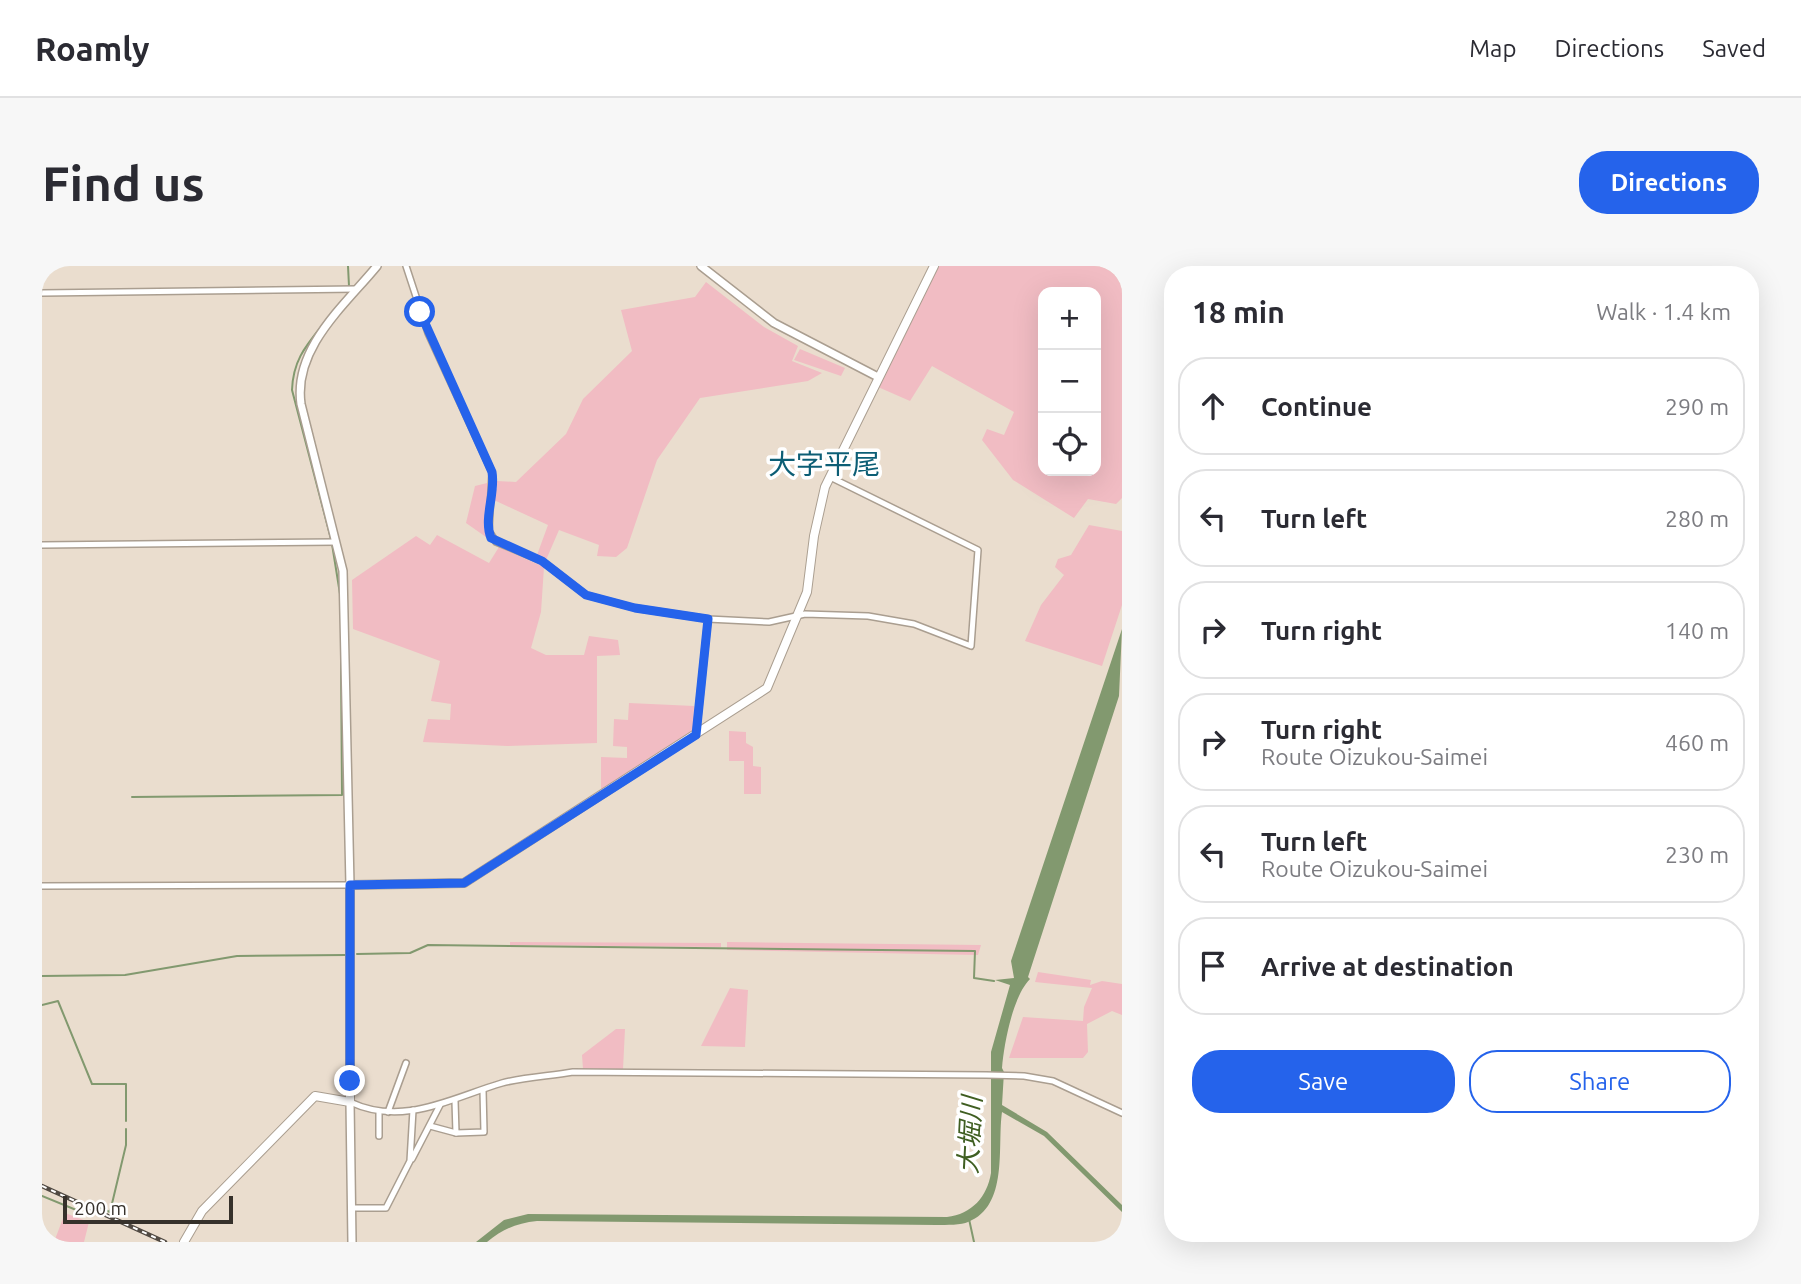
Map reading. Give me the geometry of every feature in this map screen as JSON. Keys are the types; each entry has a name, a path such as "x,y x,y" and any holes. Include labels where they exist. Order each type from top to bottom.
{"main road":[{"path":"184,1242 202,1211 316,1096 350,1102 350,885 464,883 767,688 807,592 814,536 830,477 934,266"}],"street":[{"path":"42,886 350,885 346,618 333,542 303,427 299,393 304,360 313,345 352,289 377,266"},
{"path":"406,266 428,333 492,472 493,499 489,525 491,538 542,561 586,595 635,608 708,619 769,622 806,614 879,618 914,624 971,646 978,550 830,477"},
{"path":"701,266 774,323 878,377"},
{"path":"42,293 352,289"},
{"path":"42,545 333,542"},
{"path":"696,735 708,619"},
{"path":"388,1112 406,1063"},
{"path":"352,1242 350,1102 379,1113 412,1110 454,1101 507,1082 573,1072 1005,1075 1053,1081 1122,1112"},
{"path":"430,1126 456,1133 484,1132 482,1090"},
{"path":"454,1101 456,1133"},
{"path":"351,1208 386,1208 440,1105"},
{"path":"411,1161 412,1110"},
{"path":"379,1113 379,1136"}],"shaded area":[{"path":"938,266 1122,266 1122,498 1116,504 1088,499 1074,518 1013,480 982,440 987,429 1004,435 1014,412 932,366 910,401 878,387"},
{"path":"706,282 764,327 798,346 792,361 822,373 808,381 700,398 657,460 627,548 616,557 597,556 599,545 559,530 546,560 537,555 548,525 496,501 490,502 485,525 486,537 466,523 475,486 487,483 491,490 497,489 497,481 516,482 566,434 583,399 632,351 621,310 695,297"},
{"path":"800,349 845,368 841,376 794,360"},
{"path":"1089,525 1122,531 1122,605 1102,666 1025,641 1041,605 1064,575 1055,567 1058,559 1071,555"},
{"path":"437,535 489,563 499,547 544,567 541,612 531,648 546,655 584,655 589,636 618,640 620,655 597,656 597,743 507,746 423,742 428,719 450,720 451,704 431,701 440,661 353,629 352,580 416,536 430,545"},
{"path":"1122,629 1119,696 1028,977 1030,979 1010,1020 1002,1068 1002,1105 1047,1132 1122,1205 1122,1212 1044,1136 1002,1112 995,1189 990,1203 981,1214 965,1223 937,1225 537,1221 510,1227 487,1242 476,1242 504,1220 528,1214 947,1217 964,1212 977,1203 986,1190 991,1173 991,1052 1010,985 995,980 1014,978 1011,961"},
{"path":"629,703 694,706 693,734 601,793 601,757 627,758 627,747 613,746 614,719 628,720"},
{"path":"729,731 746,732 746,743 753,747 753,766 761,767 761,794 744,794 744,761 729,761"},
{"path":"510,942 721,943 721,947 510,945"},
{"path":"727,942 981,945 978,955 727,950"},
{"path":"1038,972 1091,980 1090,985 1102,981 1122,984 1122,1015 1112,1011 1087,1024 1088,1052 1083,1058 1009,1058 1023,1017 1083,1021 1084,1007 1092,988 1035,982"},
{"path":"730,988 748,990 745,1047 701,1046"},
{"path":"616,1029 625,1029 623,1069 583,1069 582,1055"},
{"path":"65,1213 89,1222 84,1242 54,1242"}],"waterway":[{"path":"348,266 349,286"},
{"path":"321,327 300,356 292,390 331,539"},
{"path":"332,544 340,594"},
{"path":"132,797 342,795 341,656"},
{"path":"357,954 410,953 428,945 975,951 974,978 994,981"},
{"path":"42,976 125,975 237,956 346,955"},
{"path":"42,1005 58,1001 92,1084 126,1084 126,1121"},
{"path":"90,1204 110,1212 126,1145 126,1129"},
{"path":"42,1196 86,1214"},
{"path":"969,1219 974,1242"}],"railway":[{"path":"42,1186 165,1242"}],"district":[{"name":"大字平尾","path":"824,464"}],"route":[{"path":"350,1081 350,885 460,885 696,735 708,619 635,608 586,595 542,561 491,538 489,525 494,478 420,312"}],"water label":[{"name":"大堀川","path":"970,1135"}]}
